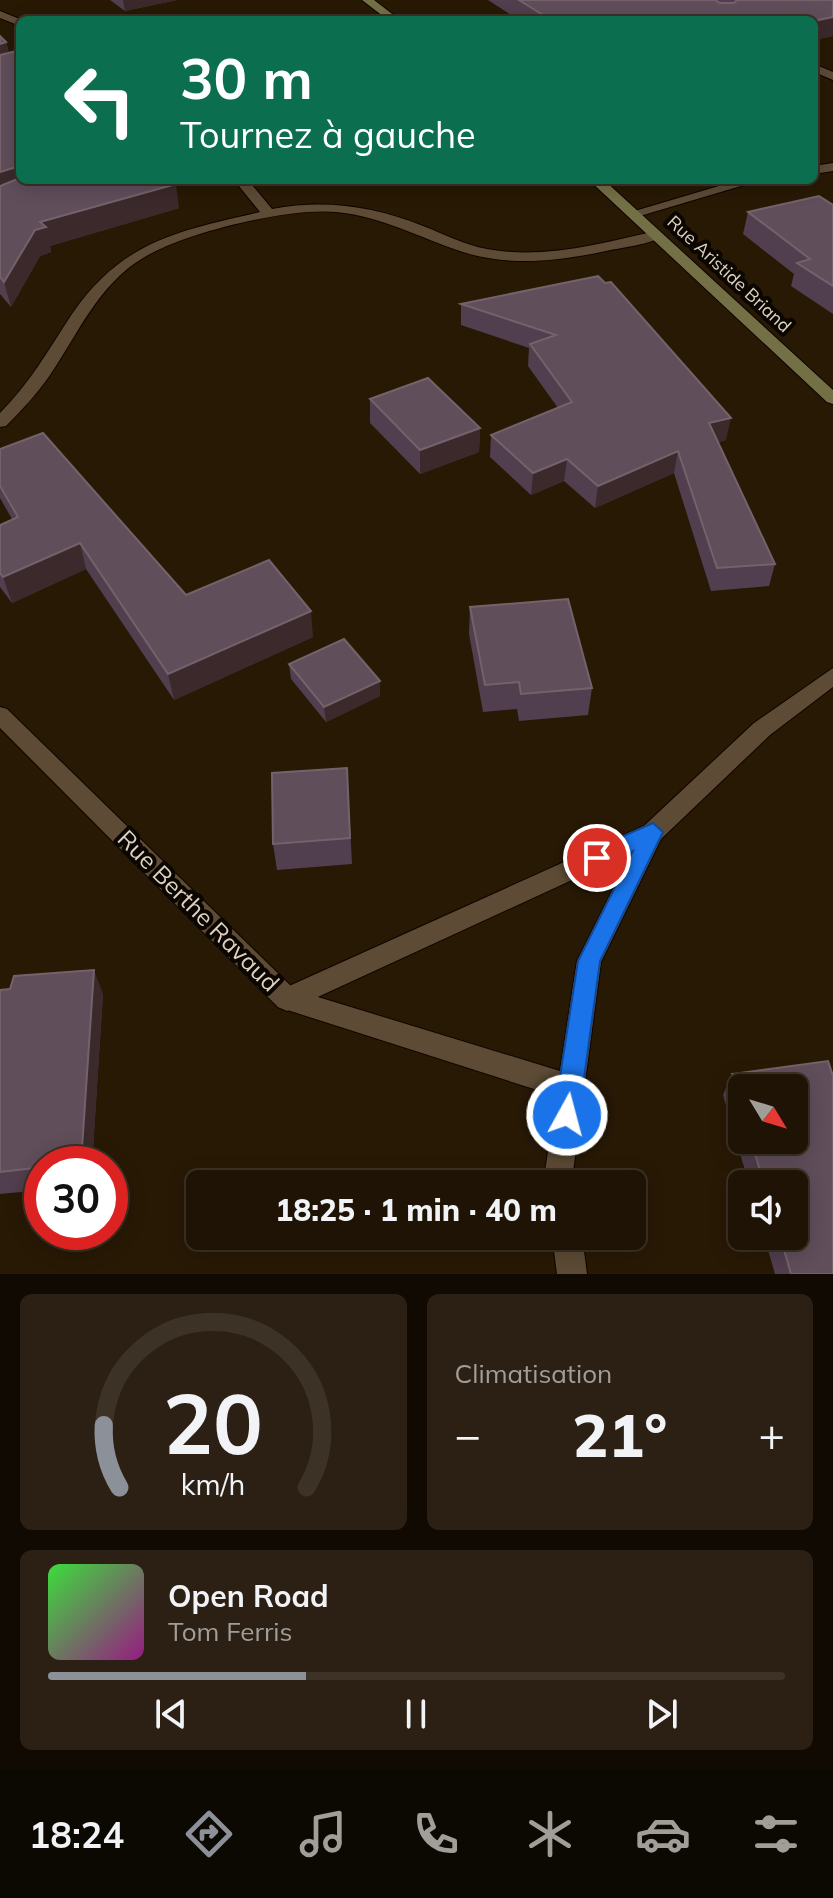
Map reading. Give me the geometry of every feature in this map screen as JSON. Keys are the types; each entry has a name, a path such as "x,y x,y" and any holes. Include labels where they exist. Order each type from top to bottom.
{"main road":[{"path":"367,0 389,16"},
{"name":"Rue Aristide Briand","path":"601,184 833,399"}],"street":[{"path":"244,184 269,214"},
{"path":"635,213 740,184"},
{"path":"0,422 30,391 70,326 98,290 138,254 210,229 269,214 325,206 393,220 486,254 524,258 560,257 657,235"},
{"path":"287,999 653,832 762,729 833,676"},
{"name":"Rue Berthe Ravaud","path":"0,715 287,999 570,1087"},
{"path":"562,1170 570,1087 589,961 653,832"},
{"path":"569,1250 572,1274"}],"building":[{"path":"519,0 715,0 734,3 737,0 833,0 833,17 818,20 818,16 545,16"},
{"path":"16,51 16,167 0,172 0,55"},
{"path":"16,180 16,184 176,184 40,222 46,227 35,230 4,282 0,277 0,186"},
{"path":"819,196 833,205 833,286 797,263 810,259 748,212"},
{"path":"598,276 605,283 611,282 731,418 709,423 775,564 717,568 678,451 598,486 567,459 533,473 491,435 572,402 530,344 556,335 461,304"},
{"path":"428,378 480,428 420,450 370,399"},
{"path":"43,433 186,595 269,560 311,611 168,674 80,543 3,577 0,573 0,525 18,517 0,486 0,449"},
{"path":"568,599 592,688 521,694 519,682 485,685 470,607"},
{"path":"344,639 380,681 324,707 289,664"},
{"path":"347,768 350,838 273,844 272,773"},
{"path":"94,970 82,1146 24,1146 24,1169 0,1172 0,990 10,989 14,976"},
{"path":"828,1061 833,1076 833,1274 791,1274 784,1250 808,1250 808,1170 760,1170 755,1154 808,1154 808,1074 732,1074"}],"route":[{"path":"567,1115 589,961 653,832 597,858"}]}
